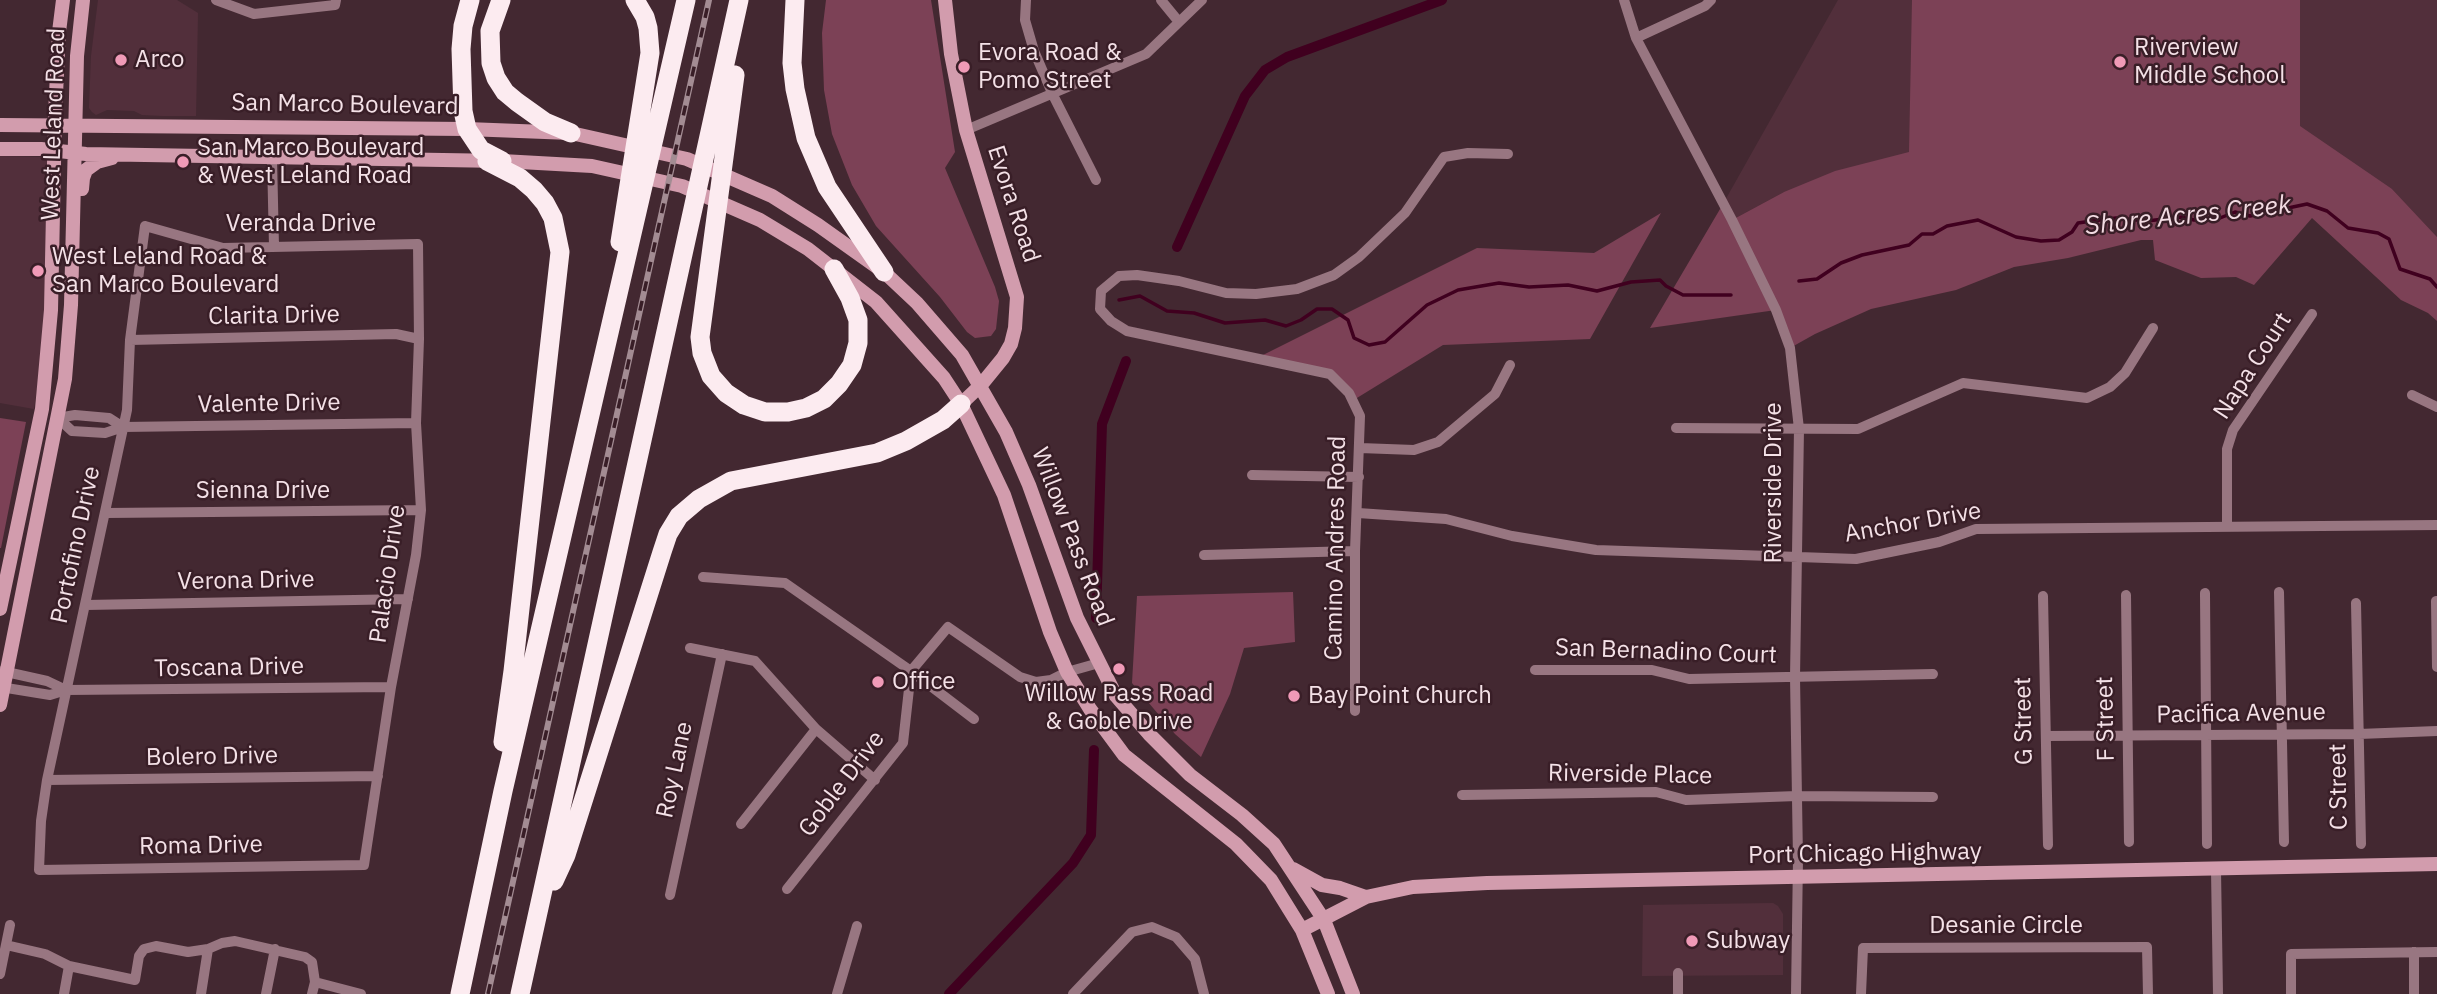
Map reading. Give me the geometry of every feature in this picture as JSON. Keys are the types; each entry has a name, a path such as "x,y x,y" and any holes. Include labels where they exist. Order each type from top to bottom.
{"highway":[{"path":"470,0 463,26 461,49 463,111 467,129 481,150 520,178 545,203 553,218 560,252 513,671 502,746 503,791"},
{"path":"501,0 489,32 491,63 496,78 505,92 517,102 545,122 571,134"},
{"path":"635,0 645,17 649,38 650,116"},
{"path":"460,994 503,791 602,367 650,116 686,0"},
{"path":"739,0 719,136 714,227 701,322 702,353 711,376 726,393 744,405 765,411 788,412 806,408 824,399 839,384 852,365 858,343 858,320 850,298 834,269"},
{"path":"520,994 692,220 719,136 747,0"},
{"path":"795,0 792,63 797,102 806,138 827,187 884,272"},
{"path":"537,921 566,855 662,552 668,534 679,516 699,499 731,481 877,453 943,420 961,404"}],"main road":[{"name":"West Leland Road","path":"0,608 40,420 51,310 55,125 63,0"},
{"name":"West Leland Road","path":"0,705 3,671 37,521 65,379 71,305 77,56 83,0"},
{"name":"Evora Road","path":"945,0 951,54 966,130 1017,297 1017,321 1011,344 981,385 961,404"},
{"name":"San Marco Boulevard","path":"0,125 467,129 571,134 687,159"},
{"path":"0,149 494,161"},
{"path":"71,305 80,255 84,174 97,162 127,154"},
{"name":"Willow Pass Road","path":"687,159 772,196 884,272 962,355 1006,432 1029,485 1077,618 1115,696 1189,775 1242,815 1274,844 1324,920 1353,994"},
{"name":"Willow Pass Road","path":"494,161 592,166 682,186 760,220 808,248 876,302 914,342 944,378 961,404 1004,495 1050,632 1067,672 1090,709 1124,755 1236,844 1271,880 1302,930 1328,994"},
{"path":"51,310 59,327 51,401 52,413 58,418"},
{"path":"37,521 35,499 46,443 46,431 40,420"},
{"name":"Port Chicago Highway","path":"1302,930 1366,897 1413,887 1487,883 2437,864"},
{"path":"1291,868 1322,885 1366,897"}],"street":[{"path":"216,0 254,14 335,5 336,0"},
{"path":"1026,0 1026,20 1034,51 1096,180"},
{"path":"1161,0 1179,22"},
{"path":"966,130 1146,54 1202,0"},
{"name":"Riverside Drive","path":"1624,0 1636,38 1776,310 1790,348 1800,429 1795,677 1798,877 1796,994"},
{"path":"1636,38 1705,6 1711,0"},
{"name":"Camino Andres Road","path":"1355,712 1355,551 1360,416 1349,393 1331,374 1127,331 1111,321 1100,309 1101,291 1119,276 1137,275 1179,281 1226,293 1256,295 1297,289 1334,275 1359,257 1405,213 1444,157 1468,153 1508,154"},
{"path":"272,157 274,247"},
{"name":"Veranda Drive","path":"145,226 223,248 418,244"},
{"name":"Portofino Drive","path":"39,870 41,821 47,780 127,410 131,340 145,226"},
{"name":"Palacio Drive","path":"364,865 391,687 416,555 421,510 416,423 418,244"},
{"name":"Napa Court","path":"2227,526 2227,449 2233,429 2312,314"},
{"path":"1676,428 1858,429 1963,383 2087,398 2110,387 2125,373 2153,328"},
{"name":"Clarita Drive","path":"131,340 396,334 419,338"},
{"path":"1360,448 1414,450 1438,442 1495,394 1510,365"},
{"path":"2412,395 2437,407"},
{"name":"Valente Drive","path":"58,418 72,431 105,433 123,427 416,423"},
{"path":"1252,475 1359,477"},
{"name":"Sienna Drive","path":"106,513 421,510"},
{"name":"Anchor Drive","path":"1358,513 1446,519 1512,536 1596,550 1856,559 1939,542 1976,529 2437,525"},
{"path":"1204,555 1355,551"},
{"path":"702,577 785,583 911,671 974,719"},
{"path":"2279,592 2284,842"},
{"path":"2205,593 2207,844"},
{"name":"F Street","path":"2126,595 2129,842"},
{"name":"G Street","path":"2043,596 2048,845"},
{"name":"Verona Drive","path":"86,605 408,599"},
{"path":"2436,601 2437,667"},
{"name":"C Street","path":"2356,603 2361,844"},
{"path":"911,671 948,627 1020,677 1036,682 1051,680 1098,663"},
{"path":"690,648 755,661 816,729 875,780"},
{"name":"Roy Lane","path":"670,895 722,654"},
{"name":"San Bernadino Court","path":"1535,670 1652,670 1689,679 1933,674"},
{"name":"Toscana Drive","path":"3,671 47,681 66,690"},
{"name":"Goble Drive","path":"787,889 903,743 911,671"},
{"name":"Toscana Drive","path":"2,687 50,695 66,690 391,687"},
{"path":"741,824 816,729"},
{"name":"Pacifica Avenue","path":"2046,736 2437,731"},
{"name":"Bolero Drive","path":"47,780 378,776"},
{"name":"Riverside Place","path":"1462,795 1656,792 1686,800 1797,796 1933,797"},
{"name":"Roma Drive","path":"39,870 364,865"},
{"path":"2216,870 2218,994"},
{"path":"0,974 10,925"},
{"path":"837,994 857,926"},
{"path":"1073,994 1132,932 1152,927 1176,937 1195,960 1204,994"},
{"path":"132,994 139,956 144,949 156,946 188,952 208,950 222,943 235,941 275,949 312,962 315,982 312,994"},
{"path":"6,945 45,954 69,966 135,981"},
{"name":"Desanie Circle","path":"1861,994 1863,948 2120,947 2147,947 2148,994"},
{"path":"266,994 275,949"},
{"path":"201,994 208,950"},
{"path":"2414,952 2414,994"},
{"path":"2291,994 2291,954 2437,952"},
{"path":"64,994 69,966"},
{"path":"1678,973 1678,994"},
{"path":"315,982 361,994"}],"shaded area":[{"path":"98,0 177,0 198,13 196,116 142,115 134,111 107,110 96,115 92,112 89,108 91,56"},
{"path":"826,0 931,0 955,152 945,168 999,301 996,329 991,336 975,338 967,332 940,297 876,226 852,185 832,134 824,90 822,33"},
{"name":"Riverview Middle School","path":"1838,0 2437,0 2437,237 2392,189 1784,192 1732,220 1723,204"},
{"path":"1912,0 2300,0 2300,126 2392,189 2437,237 2437,321 2428,313 2401,300 2312,218 2254,285 2236,277 2201,278 2155,260 2153,240 2141,240 2068,258 2014,267 1956,290 1871,309 1790,348 1776,310 1650,328 1723,204 1732,220 1784,192 1835,171 1909,152"},
{"path":"0,156 48,157 46,327 34,409 0,403"},
{"path":"1661,213 1590,339 1443,345 1352,401 1330,374 1255,359 1477,248 1594,253"},
{"path":"0,418 26,422 1,548 0,548"},
{"path":"1293,592 1295,642 1244,648 1230,694 1201,757 1175,734 1132,683 1137,596"},
{"path":"1773,903 1783,914 1783,975 1642,976 1643,905"}],"waterway":[{"path":"1177,247 1245,96 1265,70 1287,57 1442,0"},
{"name":"Shore Acres Creek","path":"1799,281 1817,279 1841,263 1862,255 1909,245 1922,234 1933,234 1947,226 1978,220 2016,237 2041,241 2059,240 2072,232 2078,223 2092,221 2116,218 2147,221 2181,217 2194,220 2220,218 2235,212 2250,216 2307,204 2327,211 2348,228 2378,233 2389,239 2400,269 2430,279 2437,287"},
{"name":"Shore Acres Creek","path":"1119,300 1140,296 1167,311 1194,313 1225,323 1265,320 1286,326 1317,309 1332,309 1348,320 1354,338 1369,345 1385,342 1427,305 1458,290 1499,283 1529,287 1568,285 1597,291 1631,282 1660,280 1683,295 1731,295"},
{"path":"1096,618 1102,424 1126,361"},
{"path":"949,994 1073,863 1091,835 1094,750"}],"railway":[{"path":"488,994 709,0"}],"place":[{"name":"Arco","path":"121,60"},
{"name":"Riverview Middle School","path":"2120,62"},
{"name":"Evora Road & Pomo Street","path":"964,67"},
{"name":"San Marco Boulevard & West Leland Road","path":"183,162"},
{"name":"West Leland Road & San Marco Boulevard","path":"38,271"},
{"name":"Willow Pass Road & Goble Drive","path":"1119,669"},
{"name":"Office","path":"878,682"},
{"name":"Bay Point Church","path":"1294,696"},
{"name":"Subway","path":"1692,941"}]}
